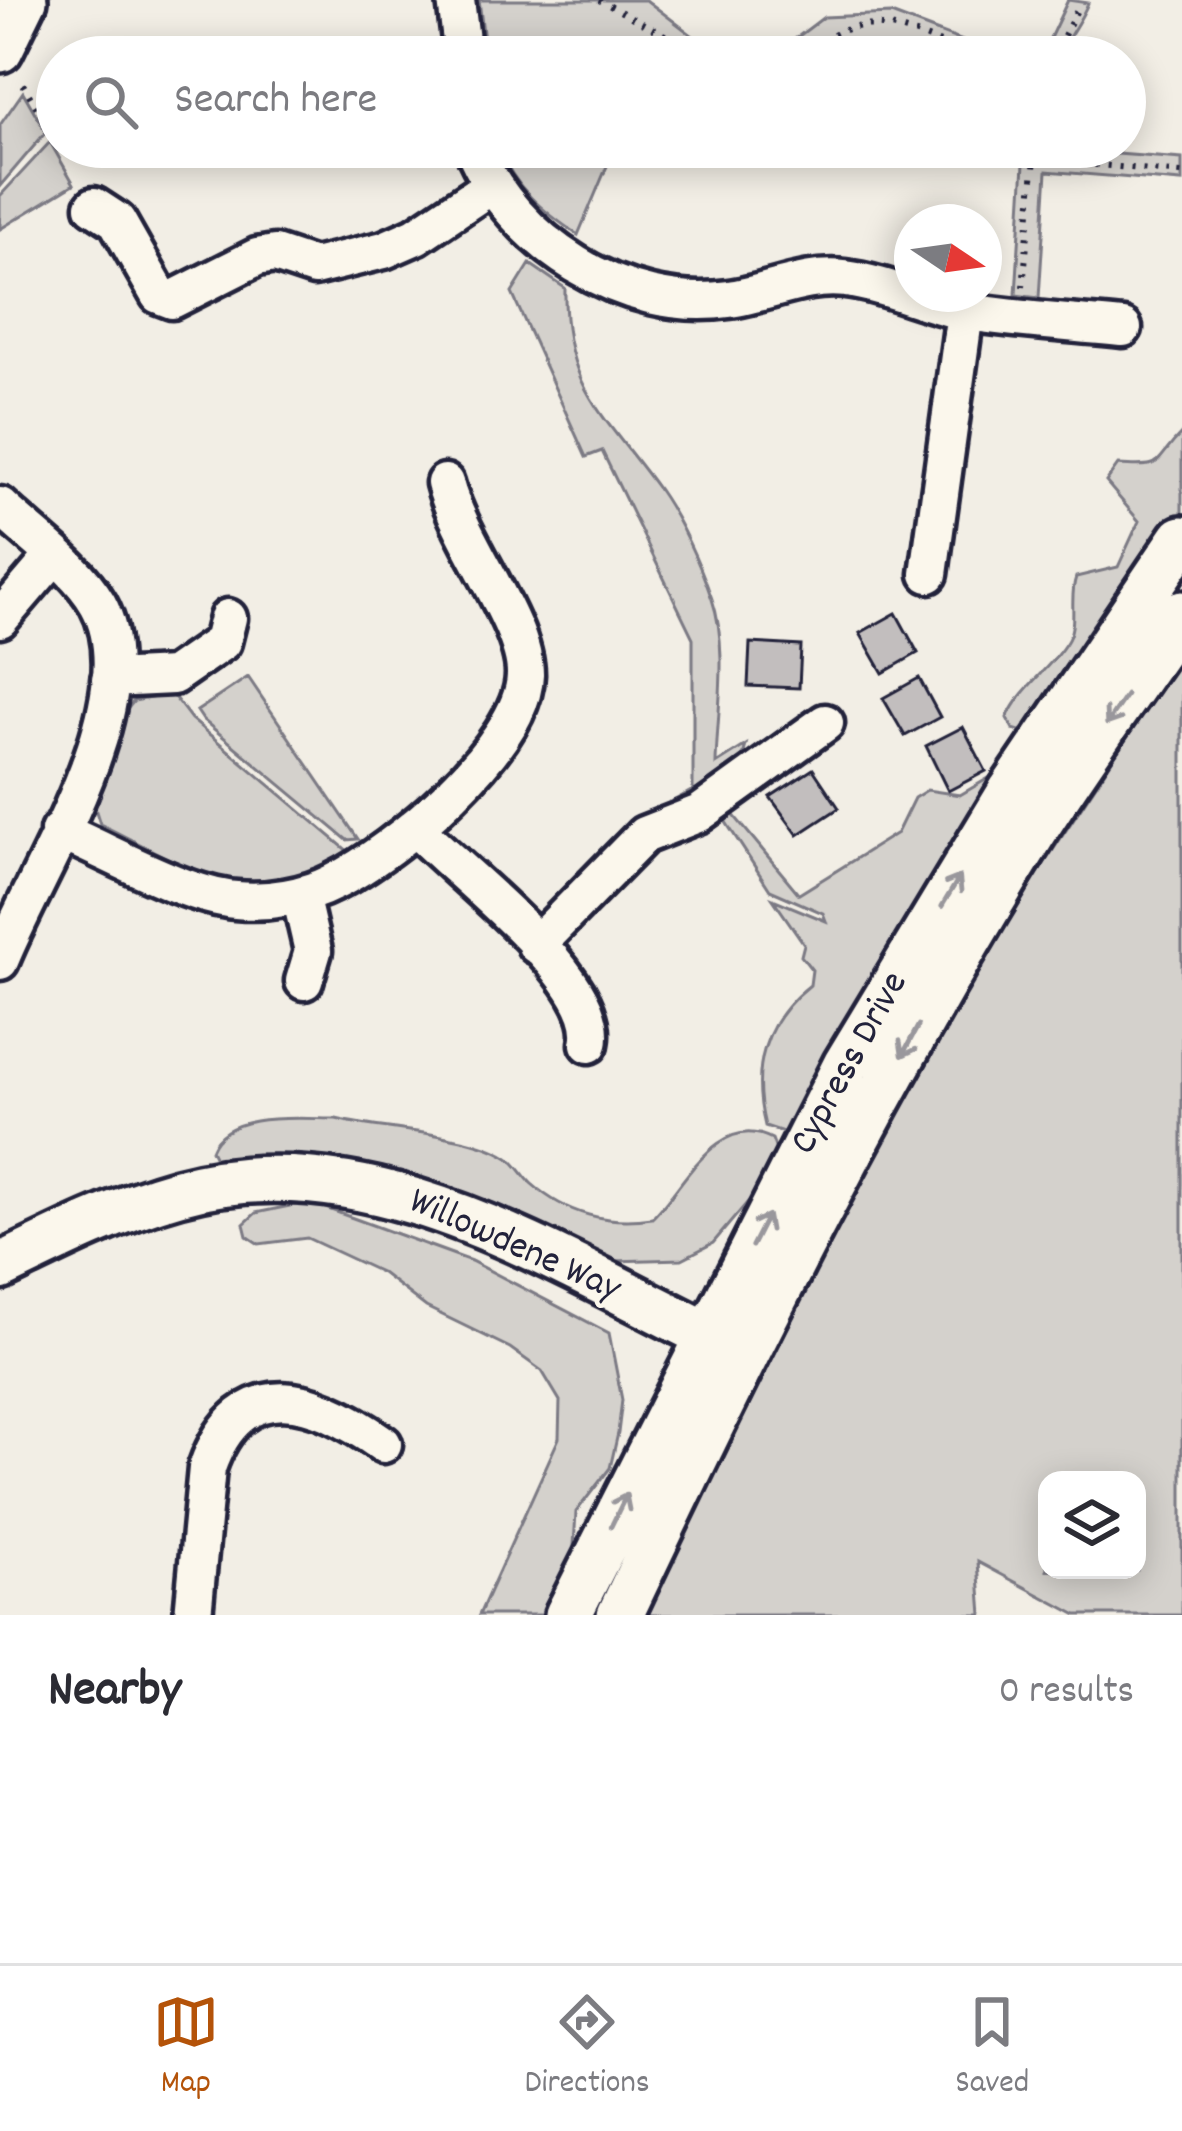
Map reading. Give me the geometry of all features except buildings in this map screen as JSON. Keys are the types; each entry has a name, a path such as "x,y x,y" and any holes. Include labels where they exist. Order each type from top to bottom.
{"street":[{"path":"12,66 24,0"},
{"path":"456,0 460,36"},
{"path":"481,168 489,187 568,260 655,295 730,299 818,279 846,279 894,292"},
{"path":"94,206 117,221 158,295 172,300 257,257 275,254 314,267 384,250 416,236 489,187"},
{"path":"928,574 965,312 1123,328"},
{"path":"58,831 207,893 235,900 300,895 333,883 415,826 503,736 523,698 525,669 519,642 454,520 445,483"},
{"path":"0,506 100,607 112,651 96,744 0,961"},
{"name":"Cypress Drive","path":"620,1615 726,1343 846,1065 1012,790 1182,539"},
{"path":"0,619 53,557"},
{"name":"Cypress Drive","path":"568,1615 1035,830 1182,614"},
{"path":"110,680 172,676 222,642 227,618"},
{"path":"536,945 644,835 700,813 825,723"},
{"path":"415,826 536,945 586,1005 592,1026 589,1044"},
{"path":"300,895 313,951 304,981"},
{"name":"Willowdene Way","path":"3,1258 180,1192 286,1180 344,1185 444,1210 726,1343"},
{"path":"193,1615 207,1468 215,1446 237,1420 286,1400 310,1402 339,1413 383,1444"}],"path":[{"path":"599,0 667,36"},
{"path":"1064,36 1078,8"},
{"path":"828,36 853,22 920,36"},
{"path":"12,66 36,107"},
{"path":"1019,318 1034,168"},
{"path":"1130,168 1182,173"}],"shaded area":[{"path":"479,0 646,0 693,36 483,36"},
{"path":"1068,0 1088,3 1070,36 1051,36"},
{"path":"891,14 949,36 799,36 824,17"},
{"path":"23,92 36,115 36,144 0,186 0,125"},
{"path":"1146,156 1182,159 1182,182 1047,171 1039,298 1016,295 1024,168 1146,168"},
{"path":"36,157 36,168 65,168 74,184 0,229 0,196"},
{"path":"508,168 606,168 578,235 530,197"},
{"path":"530,264 565,288 566,322 580,376 605,420 674,515 702,571 717,618 721,659 716,764 746,745 741,764 673,810 668,804 693,790 693,638 602,451 586,457 512,293"},
{"path":"1182,433 1182,525 1029,734 1013,729 1007,718 1013,707 1070,636 1076,577 1118,567 1139,521 1106,482 1118,465 1157,462"},
{"path":"1182,654 1182,1615 1077,1615 978,1562 982,1615 645,1615 905,1091 974,970"},
{"path":"248,677 358,839 347,840 203,720 197,711"},
{"path":"172,694 191,719 349,852 312,871 280,881 250,883 194,870 100,824 92,799 124,713 134,701"},
{"path":"999,772 789,1134 765,1126 760,1085 765,1048 781,1015 810,985 812,970 801,956 804,944 773,899 826,921 823,913 770,890 724,819 732,813 799,894 897,833 914,798 927,790 960,795"},
{"path":"336,1119 448,1137 490,1149 511,1160 532,1184 559,1203 588,1215 619,1220 652,1218 703,1157 734,1135 752,1133 772,1139 776,1150 752,1197 713,1243 682,1259 613,1261 230,1166 217,1162 211,1150 219,1137 248,1123"},
{"path":"309,1202 471,1261 609,1333 622,1400 618,1433 610,1468 576,1512 573,1563 549,1615 479,1615 559,1438 560,1401 542,1371 510,1348 426,1307 382,1273 307,1238 259,1244 247,1236 244,1224 256,1213"}]}
